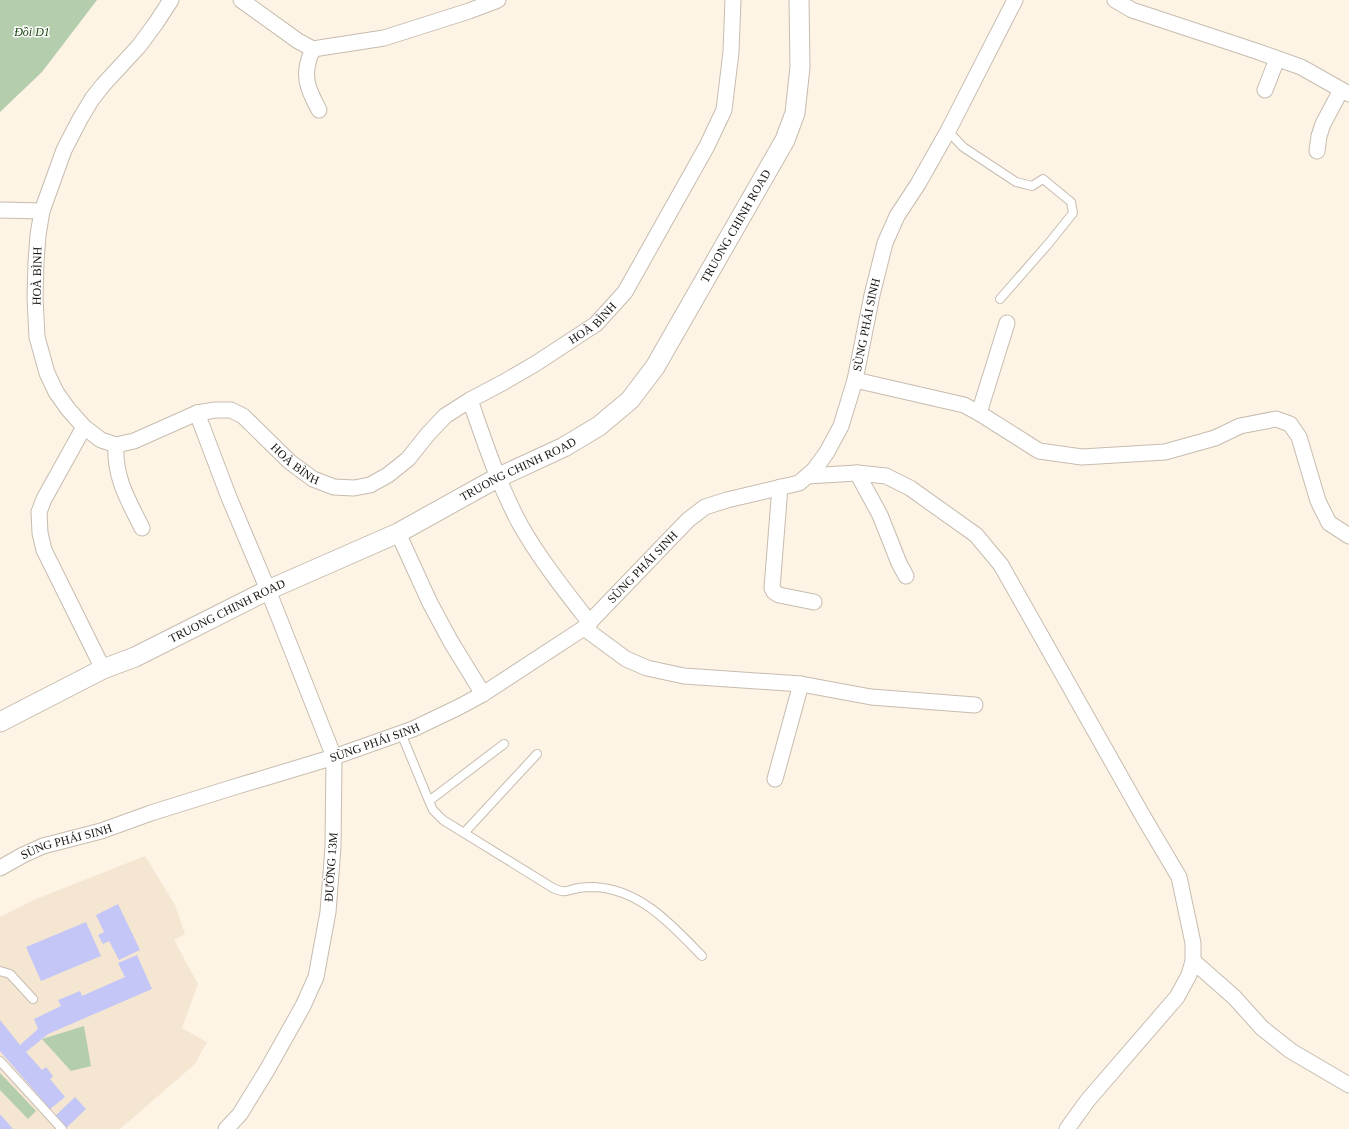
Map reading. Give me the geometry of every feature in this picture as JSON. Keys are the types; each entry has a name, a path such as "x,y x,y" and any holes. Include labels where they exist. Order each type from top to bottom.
{"street":[{"name":"HOÀ BÌNH","path":"171,0 139,46 92,99 64,150 42,211 38,235 35,298 37,337 47,373 56,392 84,427 101,440 116,445 134,441 197,413 215,410 231,410 243,416 290,462 313,479 334,487 354,488 370,485 388,475 408,459 428,434 446,416 470,400 535,364 596,324 625,292 707,146 724,110 731,52 732,0"},
{"path":"241,0 298,41 314,49 384,38 470,11 498,0"},
{"name":"TRUONG CHINH ROAD","path":"0,722 103,669 135,657 268,590 398,533 497,478 564,447 599,426 630,400 655,367 784,140 796,113 800,67 798,0"},
{"name":"SÙNG PHÁI SINH","path":"0,868 43,846 101,831 150,813 334,757 401,733 459,707 483,694 587,626 665,543 688,520 705,507 727,500 799,483 814,470 827,452 841,426 855,380 872,296 885,243 897,216 918,184 948,131 1015,0"},
{"path":"1115,0 1132,10 1301,67 1345,92 1323,124 1319,136 1317,151"},
{"path":"314,49 308,59 306,75 311,95 319,110"},
{"path":"1265,90 1277,59"},
{"path":"0,210 42,211"},
{"path":"980,412 1007,323"},
{"path":"855,380 964,405 980,412 1039,451 1082,457 1165,452 1215,438 1240,426 1276,419 1290,424 1299,437 1318,502 1329,523 1349,536"},
{"path":"470,400 497,478 521,526 545,565 587,626 626,659 647,668 684,676 801,684 871,697 975,705"},
{"name":"ĐƯỜNG 13M","path":"197,413 228,495 268,590 334,757 333,847 328,912 316,977 303,1006 268,1070 240,1114 226,1129"},
{"path":"84,427 44,499 39,512 40,526 44,550 103,669"},
{"path":"116,445 115,460 120,482 142,528"},
{"path":"857,473 880,515 899,563 906,576"},
{"path":"807,476 857,473 886,476 910,488 976,535 1001,565 1179,877 1193,943 1193,961 1189,975 1177,997 1088,1100 1066,1129"},
{"path":"780,487 772,588 774,592 779,595 814,602"},
{"path":"398,533 434,610 451,642 483,694"},
{"path":"776,779 801,684"},
{"path":"1193,961 1234,997 1262,1028 1291,1051 1349,1085"}],"lane":[{"path":"948,131 963,146 1016,182 1032,186 1043,180 1071,202 1073,213 1000,299"},
{"path":"401,733 433,810 443,820 561,892 568,892 579,888 595,887 619,891 640,901 670,923 702,956"},
{"path":"429,801 504,744"},
{"path":"464,833 537,754"},
{"path":"0,971 10,974 32,999"},
{"path":"0,1061 62,1129"}],"shaded area":[{"path":"145,856 175,905 185,934 174,940 198,984 182,1028 207,1042 195,1064 120,1129 0,1129 0,917 36,899"}],"green space":[{"name":"Đồi D1","path":"0,0 97,0 42,72 0,112"},
{"path":"84,1026 91,1066 71,1071 42,1039"},
{"path":"0,1073 36,1111 28,1119 0,1090"}],"building":[{"path":"118,904 140,950 119,960 109,941 103,944 98,935 104,932 96,915"},
{"path":"86,922 101,956 41,981 26,947"},
{"path":"137,955 152,989 48,1034 26,1052 42,1070 46,1067 53,1076 50,1079 65,1097 50,1109 0,1051 0,1020 20,1045 38,1029 34,1019 61,1006 58,1000 80,991 82,996 125,977 118,963"},
{"path":"75,1097 86,1109 65,1129 54,1117"},
{"path":"0,1114 13,1129 0,1129"}]}
